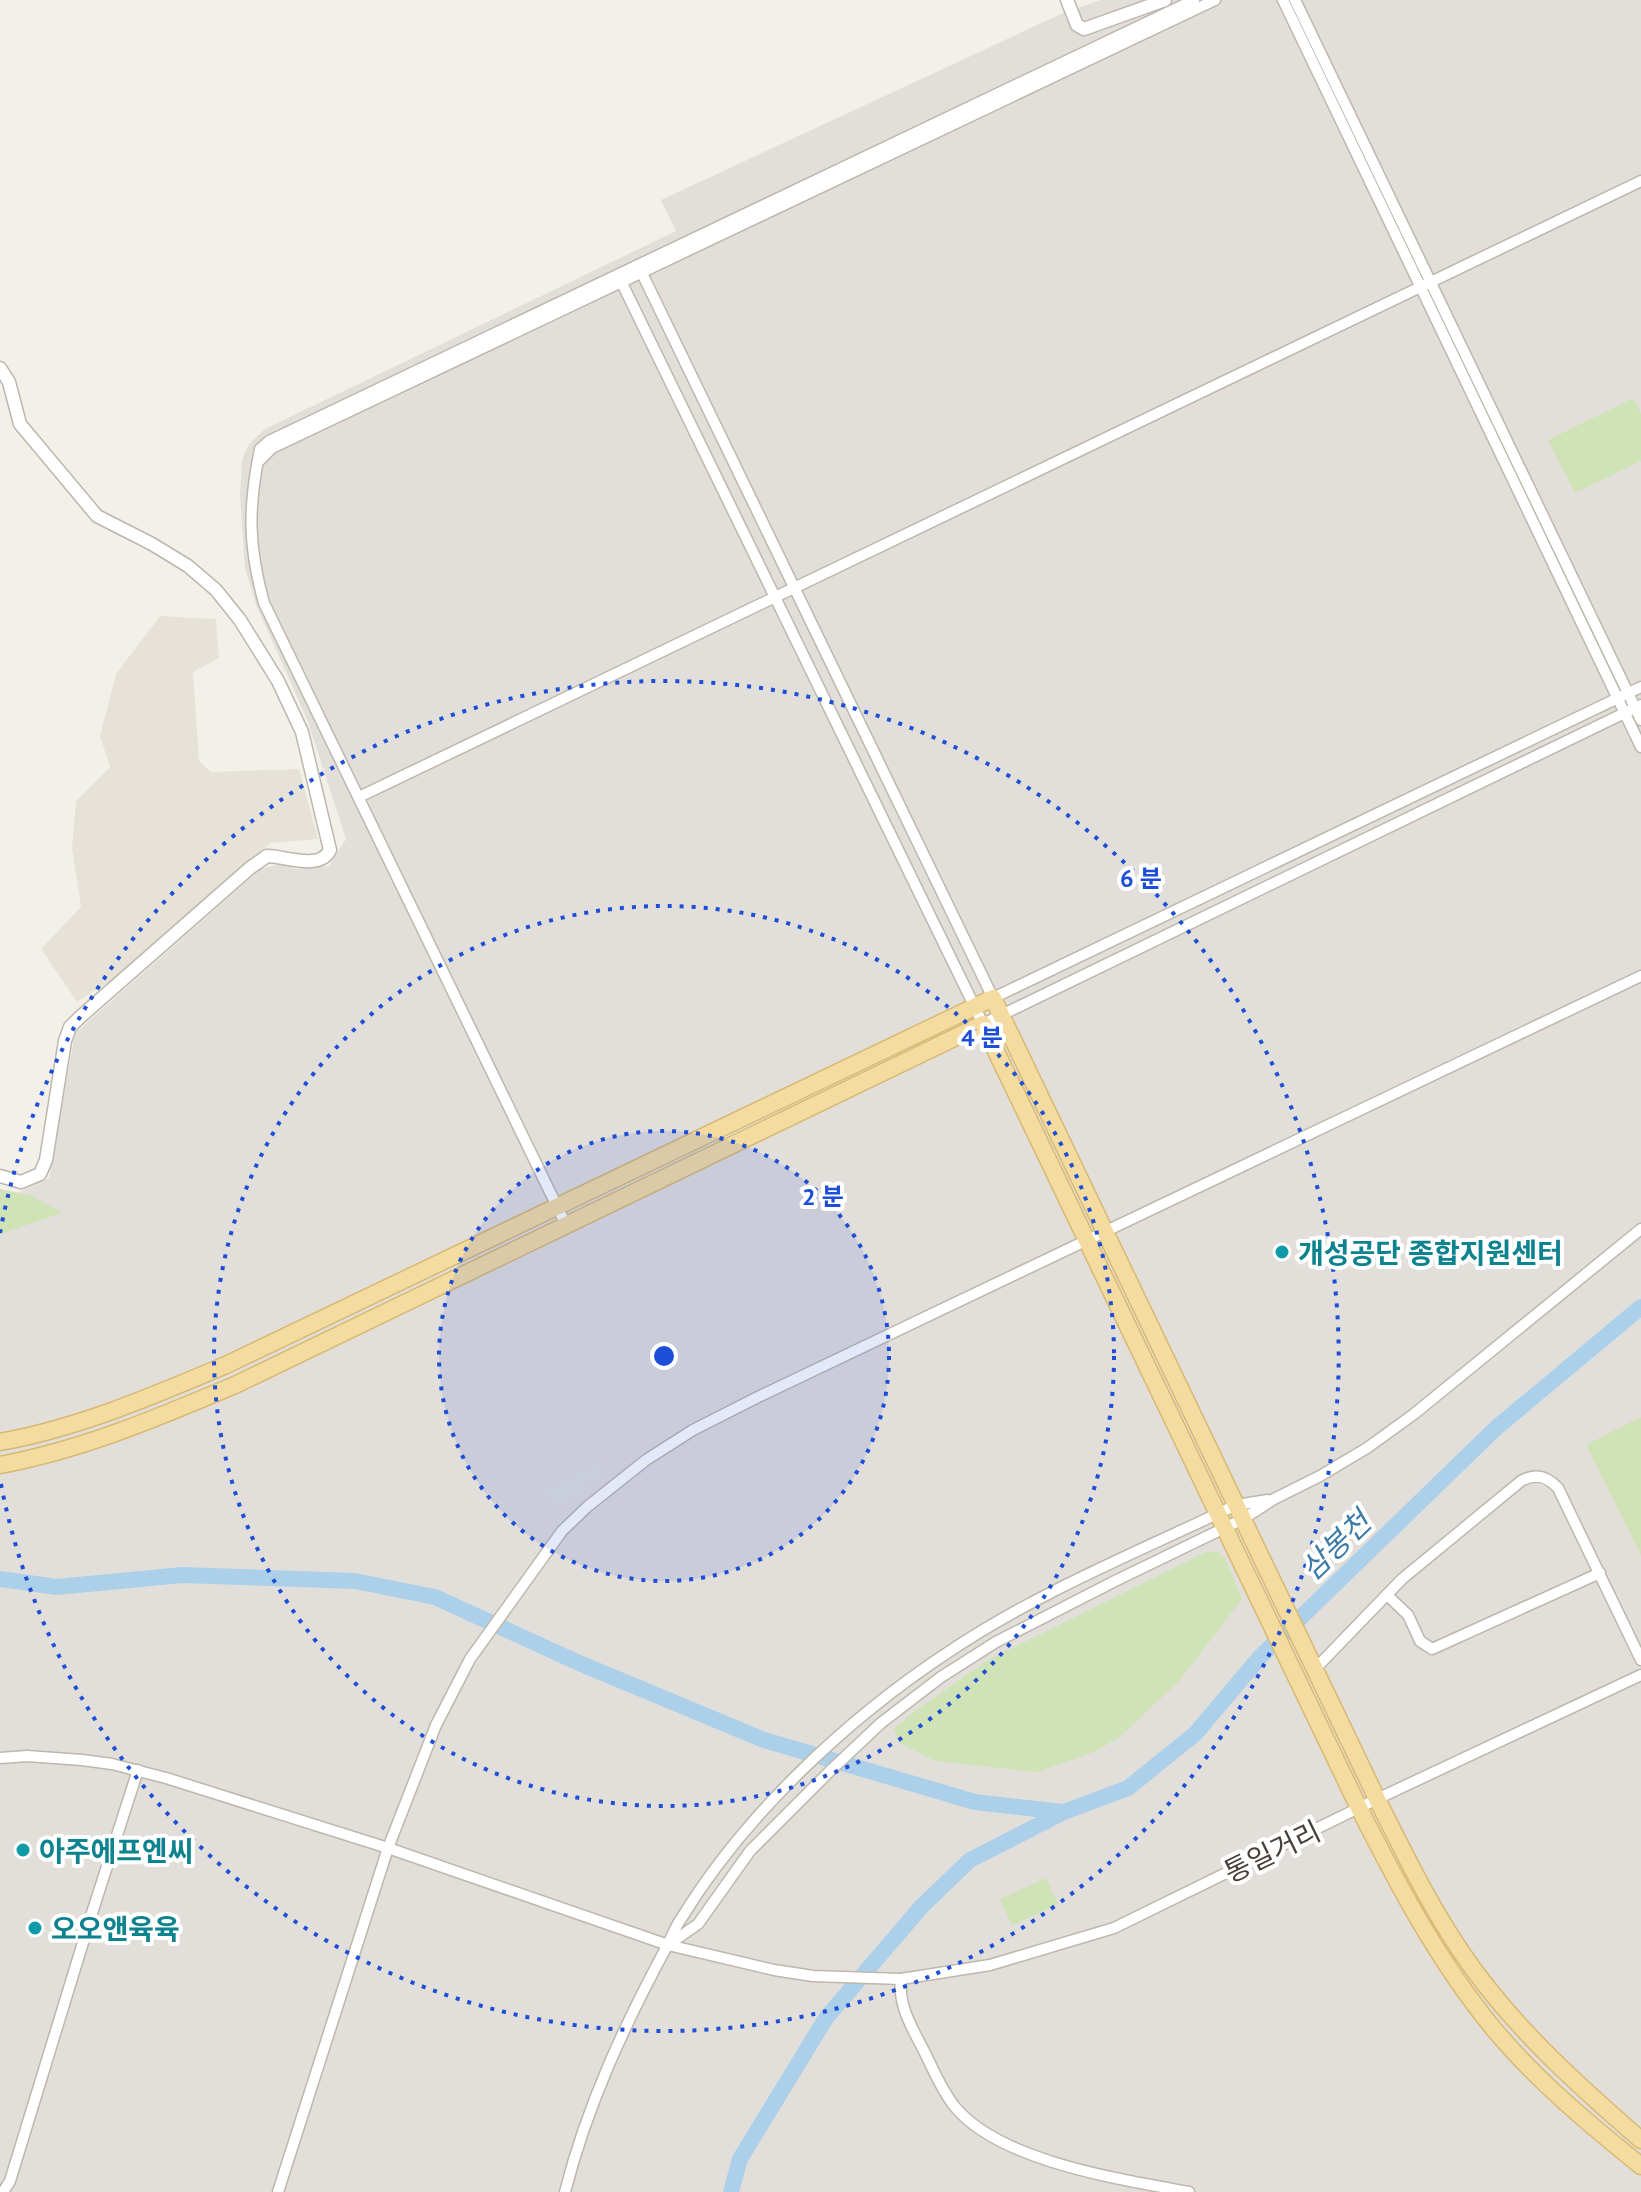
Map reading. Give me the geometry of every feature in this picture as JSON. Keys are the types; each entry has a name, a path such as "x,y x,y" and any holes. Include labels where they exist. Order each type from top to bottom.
{"main road":[{"path":"0,1442 79,1422 226,1365 993,998 1377,1799 1440,1917 1494,1996 1542,2049 1641,2140"},
{"path":"0,1465 86,1443 210,1396 983,1024 1359,1808 1412,1909 1471,1999 1530,2068 1641,2166"}],"street":[{"path":"1067,0 1077,25 1084,29 1165,0"},
{"path":"640,269 1194,0"},
{"path":"566,1225 264,603 250,533 260,449 269,441 1215,0"},
{"path":"1283,0 1426,285"},
{"path":"1295,0 1426,285 1623,696 1641,720"},
{"path":"359,797 1641,181"},
{"path":"640,269 993,998 1641,687"},
{"path":"256,466 272,448 620,278"},
{"path":"620,278 983,1024 1633,708"},
{"path":"0,368 9,382 20,424 97,516 188,566 216,590 240,620 278,681 302,732 330,850 321,859 298,861 267,856 258,862 79,1018 70,1027 65,1041 46,1160 40,1174 21,1182 0,1176"},
{"path":"1633,708 1641,747"},
{"path":"278,2192 388,1848 436,1725 459,1680 505,1607 562,1531 620,1479 669,1445 758,1397 1641,976"},
{"path":"668,1945 698,1924 750,1851 830,1771 861,1741 941,1677 985,1649 1222,1521 1320,1476 1367,1448 1414,1414 1641,1229"},
{"path":"1315,1669 1387,1595 1445,1542 1529,1477 1545,1478 1558,1488 1641,1660"},
{"path":"565,2192 607,2066 680,1919 738,1840 806,1768 840,1735 930,1665 984,1630 1056,1591 1222,1521"},
{"path":"1387,1595 1408,1615 1420,1641 1432,1649 1600,1573"},
{"name":"통일거리","path":"0,1758 58,1757 138,1770 388,1848 668,1945 813,1976 901,1979 990,1965 1114,1928 1377,1799 1641,1675"},
{"path":"3,2192 10,2181 138,1770"},
{"path":"901,1979 901,2006 937,2078 955,2107 984,2133 1009,2148 1039,2158 1189,2192"}],"shaded area":[{"path":"1101,0 1641,0 1641,2192 0,2192 0,1189 17,1193 49,1178 75,1033 261,869 284,863 296,869 329,866 346,839 307,719 257,607 245,569 240,496 242,460 249,444 265,429 676,231 661,200 1063,13"},
{"path":"160,616 216,619 219,658 193,672 199,761 211,772 299,769 318,839 270,843 116,977 77,1002 41,949 81,907 72,848 76,801 110,767 100,736 116,674"},
{"path":"598,1462 605,1476 582,1487 584,1494 553,1509 543,1488"}],"green space":[{"path":"1633,398 1641,414 1641,461 1575,493 1548,440"},
{"path":"0,1189 32,1196 62,1213 0,1234"},
{"path":"1641,1417 1641,1555 1586,1445"},
{"path":"1206,1552 1217,1552 1225,1558 1242,1599 1179,1681 1121,1736 1096,1751 1038,1772 935,1761 899,1743 894,1729 988,1660"},
{"path":"1046,1878 1058,1904 1012,1926 1000,1899"}],"waterway":[{"name":"삼봉천","path":"731,2192 740,2159 826,2018 922,1906 970,1860 1064,1812 1128,1788 1195,1734 1261,1656 1496,1428 1641,1307"},
{"path":"0,1579 57,1587 182,1575 355,1581 435,1597 579,1663 764,1740 975,1802 1062,1812"}],"place":[{"name":"개성공단 종합지원센터","path":"1282,1252"},
{"name":"아주에프엔씨","path":"23,1850"},
{"name":"오오앤육육","path":"35,1928"}]}
